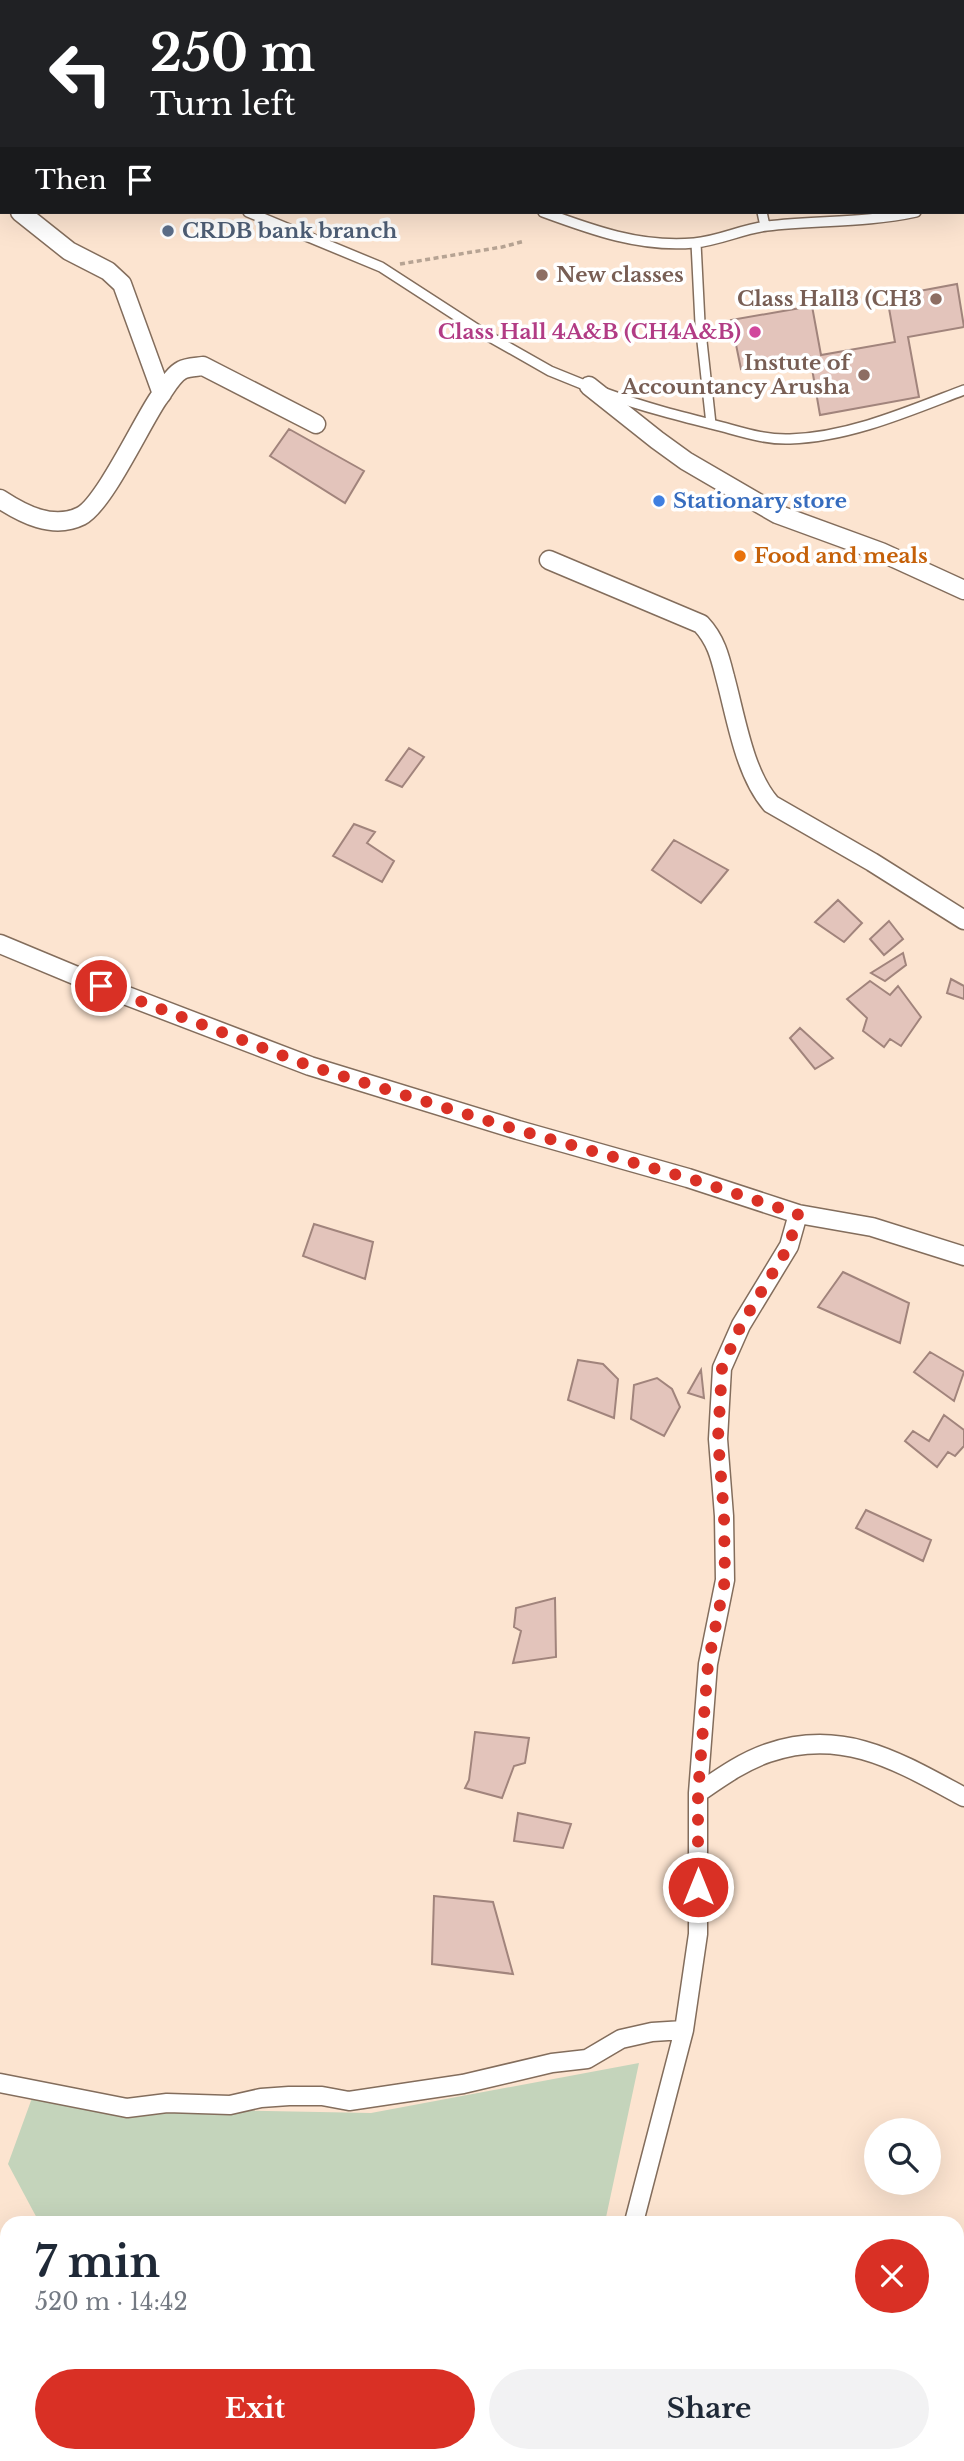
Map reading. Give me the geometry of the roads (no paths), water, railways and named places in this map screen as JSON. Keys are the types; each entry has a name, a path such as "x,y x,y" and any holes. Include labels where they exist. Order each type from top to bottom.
{"street":[{"path":"23,214 69,251 108,271 122,284 162,394"},
{"path":"0,499 41,520 60,522 82,516 100,497 162,394 183,369 203,366 316,424"},
{"path":"589,386 666,447 723,484 777,514 881,552 964,590"},
{"path":"549,560 701,624 718,649 758,789 771,804 872,862 964,920"},
{"path":"0,944 310,1066 518,1130 688,1178 798,1214 872,1227 964,1256"},
{"path":"636,2216 684,2030 698,1934 698,1793 708,1664 725,1580 724,1516 718,1438 722,1368 741,1325 789,1246 798,1214"},
{"path":"698,1793 733,1769 768,1753 816,1742 856,1747 878,1754 964,1797"},
{"path":"0,2083 127,2108 167,2103 230,2105 261,2098 289,2096 322,2096 349,2101 463,2084 552,2063 587,2059 621,2039 652,2032 684,2030"}],"lane":[{"path":"253,214 381,267 483,333 550,372 711,424 760,436 790,439 830,434 900,414 964,390"},
{"path":"549,214 624,239 668,244 696,243 765,226 869,220 904,214"},
{"path":"762,214 765,226"},
{"path":"696,243 700,323 711,424"}],"place":[{"name":"CRDB bank branch","path":"168,231"},
{"name":"New classes","path":"542,275"},
{"name":"Class Hall3 (CH3","path":"936,299"},
{"name":"Class Hall 4A&B (CH4A&B)","path":"755,332"},
{"name":"Instute of Accountancy Arusha","path":"864,375"},
{"name":"Stationary store","path":"659,501"},
{"name":"Food and meals","path":"740,556"}]}
